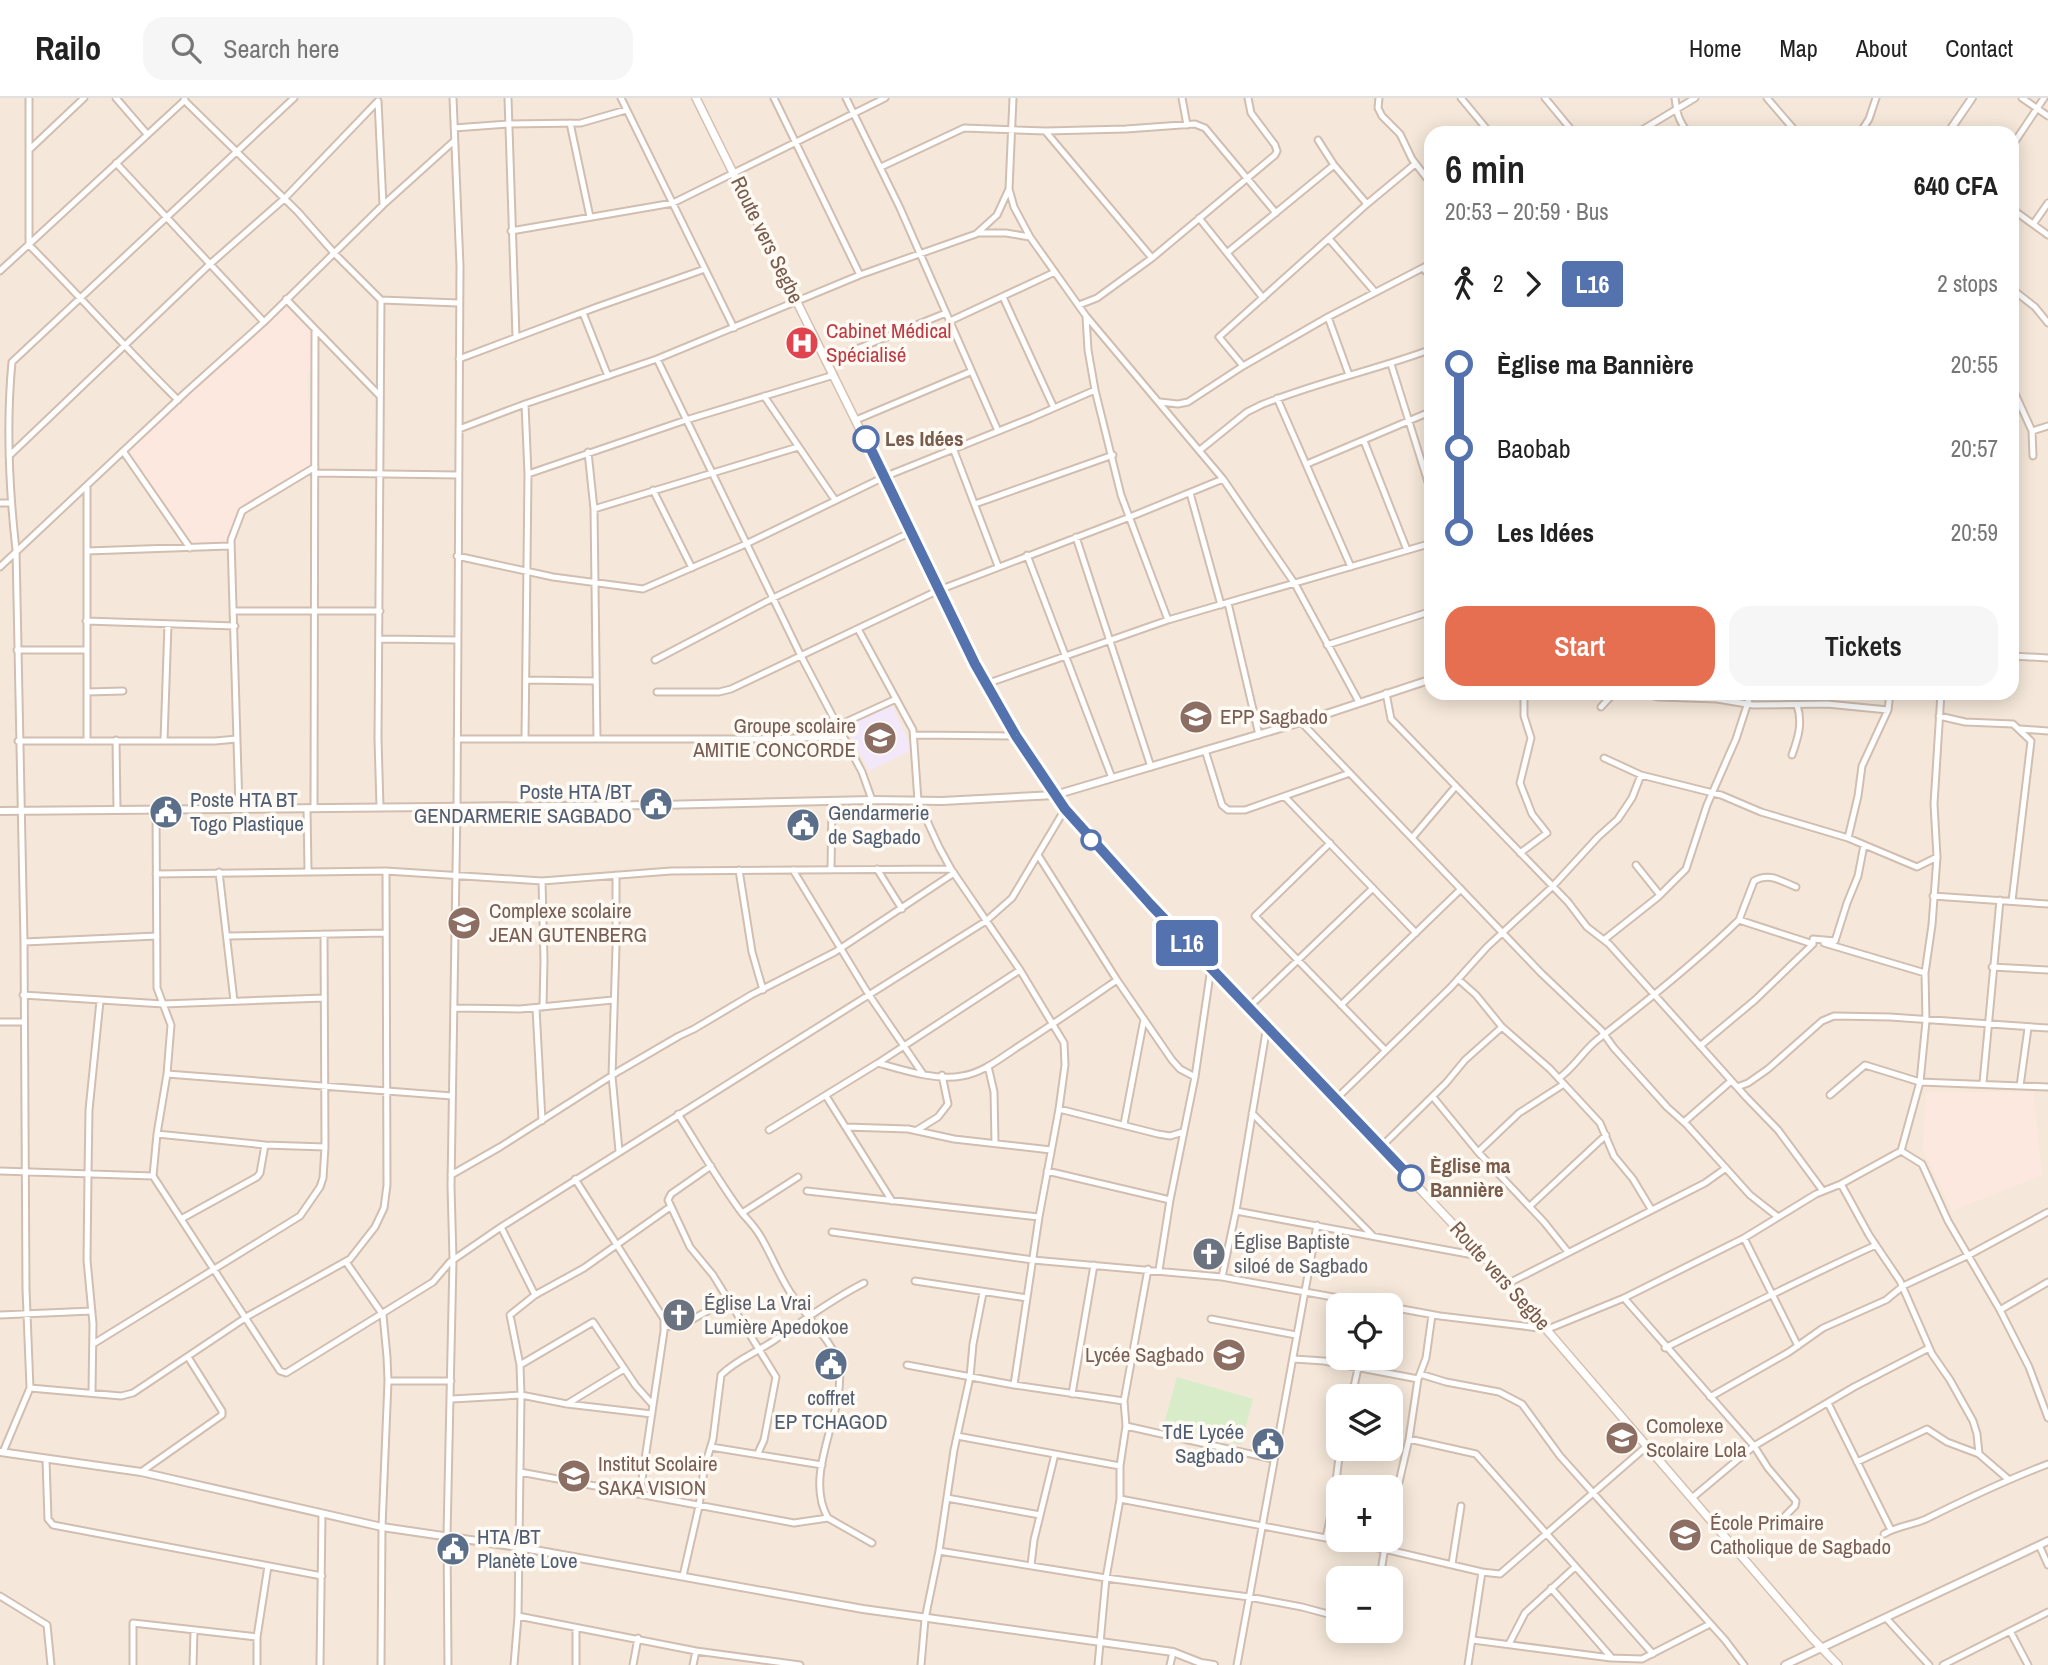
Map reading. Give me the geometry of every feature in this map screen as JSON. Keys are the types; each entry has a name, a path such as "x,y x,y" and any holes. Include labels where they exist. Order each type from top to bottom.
{"main road":[{"name":"Route vers Segbe","path":"696,98 986,684 1016,736 1065,809 1125,877 1484,1257 1838,1665"}],"street":[{"path":"29,98 29,245 83,298 124,347 178,400"},
{"path":"29,150 84,98"},
{"path":"116,98 148,134"},
{"path":"294,98 12,362 9,456 16,550 19,810 24,942 24,1172 30,1388 1,1452 141,1472 382,1527 518,1546 925,1619 1173,1652 1214,1665"},
{"path":"448,1665 447,1535 452,1399 451,1175 459,429 458,217 453,98"},
{"path":"508,98 516,337"},
{"path":"621,98 734,328"},
{"path":"774,98 860,275"},
{"path":"846,98 881,167 998,431"},
{"path":"511,231 673,203 885,98"},
{"path":"1013,98 1009,189 1014,207 1030,237 1086,316 1223,479 1295,584 1359,702"},
{"path":"1182,98 1187,125"},
{"path":"1079,304 1097,298 1152,258 1277,151 1251,113 1248,98"},
{"path":"1379,98 1378,108 1382,116 1400,134 1424,174"},
{"path":"1461,98 1484,126"},
{"path":"1545,98 1568,126"},
{"path":"1675,98 1675,109 1683,126"},
{"path":"1648,126 1695,98"},
{"path":"1768,98 1791,126"},
{"path":"1864,126 1876,98"},
{"path":"1953,126 1972,98"},
{"path":"2022,98 2048,116"},
{"path":"2019,135 2044,98"},
{"path":"0,271 186,99 381,300 458,303"},
{"path":"9,456 210,264 284,199 378,99"},
{"path":"378,99 383,205"},
{"path":"454,128 581,123 626,110"},
{"path":"570,123 590,218"},
{"path":"881,167 959,129 1126,130 1200,125 1276,213"},
{"path":"1046,131 1152,258"},
{"path":"1318,140 1367,204"},
{"path":"0,567 454,141"},
{"path":"116,163 264,322"},
{"path":"1243,366 1219,337 1367,204 1416,164"},
{"path":"1228,252 1335,165"},
{"path":"976,234 997,215 1009,189"},
{"path":"2034,223 2048,203"},
{"path":"2019,213 2048,235"},
{"path":"1199,218 1263,298"},
{"path":"459,429 657,359 860,275 976,234 1006,233 1030,237"},
{"path":"1330,240 1375,292"},
{"path":"1160,402 1188,402 1243,366 1328,317 1423,268"},
{"path":"459,359 705,269"},
{"path":"950,321 1055,272"},
{"path":"2019,294 2035,307 2048,323"},
{"path":"1003,297 1054,408"},
{"path":"286,299 379,395"},
{"path":"380,807 378,739 381,300"},
{"path":"583,313 608,376"},
{"path":"827,361 946,313"},
{"path":"1086,316 1095,390 1121,495 1168,620"},
{"path":"1328,317 1349,375"},
{"path":"308,871 314,610 315,331"},
{"path":"1200,450 1247,411 1277,398 1424,352"},
{"path":"657,359 801,656 862,772 872,800"},
{"path":"1391,364 1424,469"},
{"path":"856,421 970,372"},
{"path":"528,474 686,420 834,376"},
{"path":"457,556 527,572 643,589 746,544 884,477 1095,390"},
{"path":"764,396 835,500"},
{"path":"1277,398 1351,567"},
{"path":"2019,403 2032,432 2033,456"},
{"path":"525,404 528,474 525,739"},
{"path":"1307,464 1424,414"},
{"path":"2032,432 2048,426"},
{"path":"1364,441 1407,550"},
{"path":"594,509 798,446"},
{"path":"953,448 998,566"},
{"path":"123,451 190,548"},
{"path":"588,452 594,509 597,739"},
{"path":"975,504 1113,455"},
{"path":"239,808 235,626 229,546 242,511 315,470 380,475 458,475"},
{"path":"657,692 725,691 939,590 1223,479"},
{"path":"87,487 87,741"},
{"path":"653,490 692,568"},
{"path":"1190,493 1224,604 1259,735"},
{"path":"0,503 11,503"},
{"path":"655,660 773,598 911,532"},
{"path":"1076,537 1151,767"},
{"path":"986,684 1168,620 1424,545"},
{"path":"87,551 229,546"},
{"path":"1027,555 1067,654 1112,778"},
{"path":"234,611 380,611"},
{"path":"1327,645 1424,614"},
{"path":"86,621 235,626"},
{"path":"164,740 168,624"},
{"path":"858,629 914,735 918,801 952,871 1020,970 1054,1024 1066,1052 1014,1385"},
{"path":"380,639 458,640"},
{"path":"17,650 86,650"},
{"path":"2019,656 2048,658"},
{"path":"526,680 596,681"},
{"path":"0,811 918,801 1055,795 1259,735 1424,681"},
{"path":"87,692 123,691"},
{"path":"1386,693 1391,719 1553,886 1580,920 1605,939 1778,1130 1823,1191"},
{"path":"837,726 896,699"},
{"path":"1520,853 1547,834 1532,814 1520,783 1531,738 1524,716 1524,700"},
{"path":"1601,708 1608,700"},
{"path":"1723,700 1748,704 1827,704 1888,710"},
{"path":"1605,939 1678,880 1690,863 1712,793 1736,739 1749,700"},
{"path":"1848,838 1862,766 1888,710 1889,700"},
{"path":"1403,1309 1548,1329 1623,1298 1744,1238 1823,1191 1901,1151 1920,1082 1926,1021 1925,973 1937,857 1934,804 1940,700"},
{"path":"1792,755 1800,726 1797,705"},
{"path":"1939,716 1965,722 2013,724 2031,741 2012,901"},
{"path":"1301,722 1541,973 1605,1035 1667,1107 1756,1200 1778,1217"},
{"path":"2019,729 2048,731"},
{"path":"914,735 1016,736"},
{"path":"457,739 842,737"},
{"path":"18,741 237,739"},
{"path":"116,740 117,809"},
{"path":"1205,750 1224,808 1234,811 1245,810 1350,774"},
{"path":"1604,758 1641,775 1712,793 1761,812 1848,838 1917,867 1937,857"},
{"path":"1336,1099 1458,979 1486,947 1553,886 1624,812 1641,775"},
{"path":"1412,838 1456,786"},
{"path":"1285,797 1416,933"},
{"path":"831,870 832,801"},
{"path":"156,809 157,988 171,1025 153,1176 280,1371 286,1373 437,1280 453,1260 575,1179 986,921 1012,898 1065,809"},
{"path":"1330,844 1255,916 1385,1051"},
{"path":"1700,1046 1755,1000 1813,942 1835,940 1858,876 1864,845"},
{"path":"1038,855 1117,980 1172,1060 1195,1077"},
{"path":"1636,865 1660,895"},
{"path":"877,869 902,909"},
{"path":"156,874 386,871 542,881 739,870 952,871"},
{"path":"739,870 752,952 763,990"},
{"path":"793,870 869,995 923,1075"},
{"path":"30,1388 129,1394 245,1318 346,1262 363,1245 384,1208 387,1185 386,871"},
{"path":"451,1175 751,995 841,948 902,909 952,871"},
{"path":"219,872 234,1001"},
{"path":"616,875 612,1076 619,1151"},
{"path":"1559,1078 1739,920 1754,881 1772,877 1796,887"},
{"path":"542,881 542,1121"},
{"path":"1249,1007 1373,888"},
{"path":"1340,1005 1461,889"},
{"path":"1933,896 2048,904"},
{"path":"1983,1083 2000,900"},
{"path":"1739,920 1925,973"},
{"path":"228,936 387,933"},
{"path":"93,1344 303,1213 321,1183 326,1147 324,934"},
{"path":"24,942 157,936"},
{"path":"1992,967 2048,970"},
{"path":"1159,1270 1195,1077 1211,968"},
{"path":"769,1130 1020,970"},
{"path":"1458,979 1476,995 1502,1027 1559,1078 1600,1124 1614,1156 1633,1179 1651,1209"},
{"path":"878,1063 923,1075 963,1076 988,1066 1117,980"},
{"path":"23,995 163,1004 324,998"},
{"path":"454,1008 540,1007 613,1000"},
{"path":"92,1392 92,1311 87,1261 89,1111 100,1001"},
{"path":"1737,1087 1757,1077 1829,1017 1890,1017 2048,1028"},
{"path":"1125,1124 1144,1019"},
{"path":"0,1022 23,1022"},
{"path":"1222,1277 1236,1211 1267,1026"},
{"path":"1381,1147 1433,1097 1465,1060 1502,1027"},
{"path":"2020,1086 2028,1028"},
{"path":"1830,1095 1865,1065 1920,1082 2048,1087"},
{"path":"988,1066 994,1092 995,1143"},
{"path":"167,1074 325,1084 452,1096"},
{"path":"917,1130 938,1116 948,1104 942,1075"},
{"path":"1684,1122 1731,1081"},
{"path":"1478,1152 1519,1113 1564,1084"},
{"path":"826,1096 892,1201"},
{"path":"1433,1097 1478,1152 1530,1206 1568,1252"},
{"path":"1059,1110 1170,1136 1183,1132"},
{"path":"1252,1113 1372,1235"},
{"path":"678,1114 742,1213 758,1233 792,1295 808,1315 839,1366 838,1392 822,1465 821,1503 828,1518 872,1542"},
{"path":"846,1127 917,1130 954,1139 1051,1150"},
{"path":"157,1134 265,1145 326,1147"},
{"path":"1530,1206 1606,1135"},
{"path":"181,1219 257,1177 265,1145"},
{"path":"1901,1151 1922,1164 1948,1221 2000,1310 2029,1367 2048,1418"},
{"path":"711,1166 671,1194 668,1200 690,1247 713,1275 774,1373 777,1382 764,1440 758,1453"},
{"path":"1507,1284 1705,1183 1726,1168"},
{"path":"0,1171 153,1176"},
{"path":"1047,1171 1170,1200"},
{"path":"742,1213 798,1177"},
{"path":"575,1179 662,1315 665,1327 640,1493"},
{"path":"1841,1184 1903,1286 1929,1348 1973,1421 1979,1454"},
{"path":"807,1191 1039,1217"},
{"path":"514,1665 518,1616 521,1395 520,1366 510,1315 536,1295 584,1268 670,1207"},
{"path":"1236,1211 1484,1257"},
{"path":"1710,1397 1830,1325 1886,1300 1903,1286 1969,1255 2048,1212"},
{"path":"1237,1665 1317,1225"},
{"path":"501,1227 536,1295"},
{"path":"832,1232 1033,1260 1222,1277 1326,1296"},
{"path":"1744,1238 1798,1346"},
{"path":"1665,1348 1828,1266 1876,1245"},
{"path":"346,1262 383,1315 388,1381 382,1527 381,1665"},
{"path":"1072,1394 1094,1265"},
{"path":"1098,1665 1106,1578 1120,1499 1120,1466 1126,1426 1124,1401 1148,1269"},
{"path":"915,1281 1027,1298"},
{"path":"2000,1310 2048,1282"},
{"path":"683,1576 711,1447 720,1378 740,1360 776,1340 808,1315 864,1283"},
{"path":"921,1665 925,1619 983,1293"},
{"path":"1623,1298 1754,1446 1797,1503 1776,1525"},
{"path":"665,1327 686,1323 727,1300"},
{"path":"0,1315 92,1311"},
{"path":"1401,1475 1419,1377 1426,1358 1432,1315"},
{"path":"1211,1319 1296,1335"},
{"path":"520,1366 592,1322 653,1405"},
{"path":"1692,1498 1754,1446 1929,1348"},
{"path":"141,1472 222,1415 188,1357"},
{"path":"1294,1359 1326,1362"},
{"path":"907,1365 1014,1385 1124,1401"},
{"path":"566,1404 624,1369"},
{"path":"1372,1370 1499,1392 1517,1401 1560,1455 1744,1665"},
{"path":"388,1381 452,1381"},
{"path":"452,1399 521,1395 566,1404 652,1414"},
{"path":"1828,1403 1891,1530"},
{"path":"1126,1426 1273,1459"},
{"path":"1857,1462 1927,1429 1947,1441 1979,1454 2008,1479"},
{"path":"957,1436 1120,1466"},
{"path":"1409,1439 1476,1454 1653,1654"},
{"path":"1398,1552 1500,1574 1647,1446"},
{"path":"711,1447 822,1465"},
{"path":"1031,1565 1055,1454"},
{"path":"46,1460 48,1519 53,1525 322,1576"},
{"path":"1885,1534 1923,1521 2008,1479 2048,1464"},
{"path":"520,1472 793,1523 828,1518"},
{"path":"947,1498 1040,1515"},
{"path":"1120,1499 1326,1538"},
{"path":"1452,1564 1461,1506"},
{"path":"320,1665 322,1514"},
{"path":"1785,1665 2048,1541"},
{"path":"2039,1545 2048,1565"},
{"path":"939,1551 1106,1578 1249,1597 1326,1613"},
{"path":"257,1665 257,1637 268,1566"},
{"path":"1509,1644 1525,1613 1576,1567"},
{"path":"1468,1665 1482,1572"},
{"path":"1551,1588 1611,1658"},
{"path":"0,1596 48,1627 51,1665"},
{"path":"1942,1665 2048,1612"},
{"path":"518,1616 696,1651 800,1665"},
{"path":"1885,1618 1928,1665"},
{"path":"133,1665 133,1623 257,1637"},
{"path":"1473,1640 1611,1658 1642,1659 1710,1624"},
{"path":"576,1629 576,1665"},
{"path":"193,1665 194,1631"},
{"path":"2010,1631 2028,1665"},
{"path":"633,1665 638,1638"},
{"path":"693,1665 696,1651"},
{"path":"1170,1665 1173,1652"}],"shaded area":[{"path":"0,98 2048,98 2048,1665 0,1665"},
{"path":"285,300 314,330 311,370 307,374 312,465 242,509 227,543 193,543 128,453"},
{"name":"Groupe scolaire AMITIE CONCORDE","path":"892,705 912,750 869,771 847,727"},
{"path":"1926,1092 2033,1092 2042,1175 1952,1211 1923,1149"}],"green space":[{"path":"1177,1377 1253,1399 1241,1445 1164,1424"}],"bus line":[{"name":"L16","path":"866,439 975,664 1016,736 1065,809 1150,904 1411,1178"}],"place":[{"name":"Cabinet Médical Spécialisé","path":"802,343"},
{"name":"Les Idées","path":"866,439"},
{"name":"EPP Sagbado","path":"1196,717"},
{"name":"Groupe scolaire AMITIE CONCORDE","path":"880,738"},
{"name":"Poste HTA /BT GENDARMERIE SAGBADO","path":"656,804"},
{"name":"Poste HTA BT Togo Plastique","path":"166,812"},
{"name":"Gendarmerie de Sagbado","path":"803,825"},
{"name":"Complexe scolaire JEAN GUTENBERG","path":"464,923"},
{"name":"Èglise ma Bannière","path":"1411,1178"},
{"name":"Église Baptiste siloé de Sagbado","path":"1209,1254"},
{"name":"Église La Vrai Lumière Apedokoe","path":"679,1315"},
{"name":"Lycée Sagbado","path":"1229,1355"},
{"name":"coffret EP TCHAGOD","path":"831,1364"},
{"name":"Comolexe Scolaire Lola","path":"1622,1438"},
{"name":"TdE Lycée Sagbado","path":"1268,1444"},
{"name":"Institut Scolaire SAKA VISION","path":"574,1476"},
{"name":"École Primaire Catholique de Sagbado","path":"1685,1535"},
{"name":"HTA /BT Planète Love","path":"453,1549"}]}
